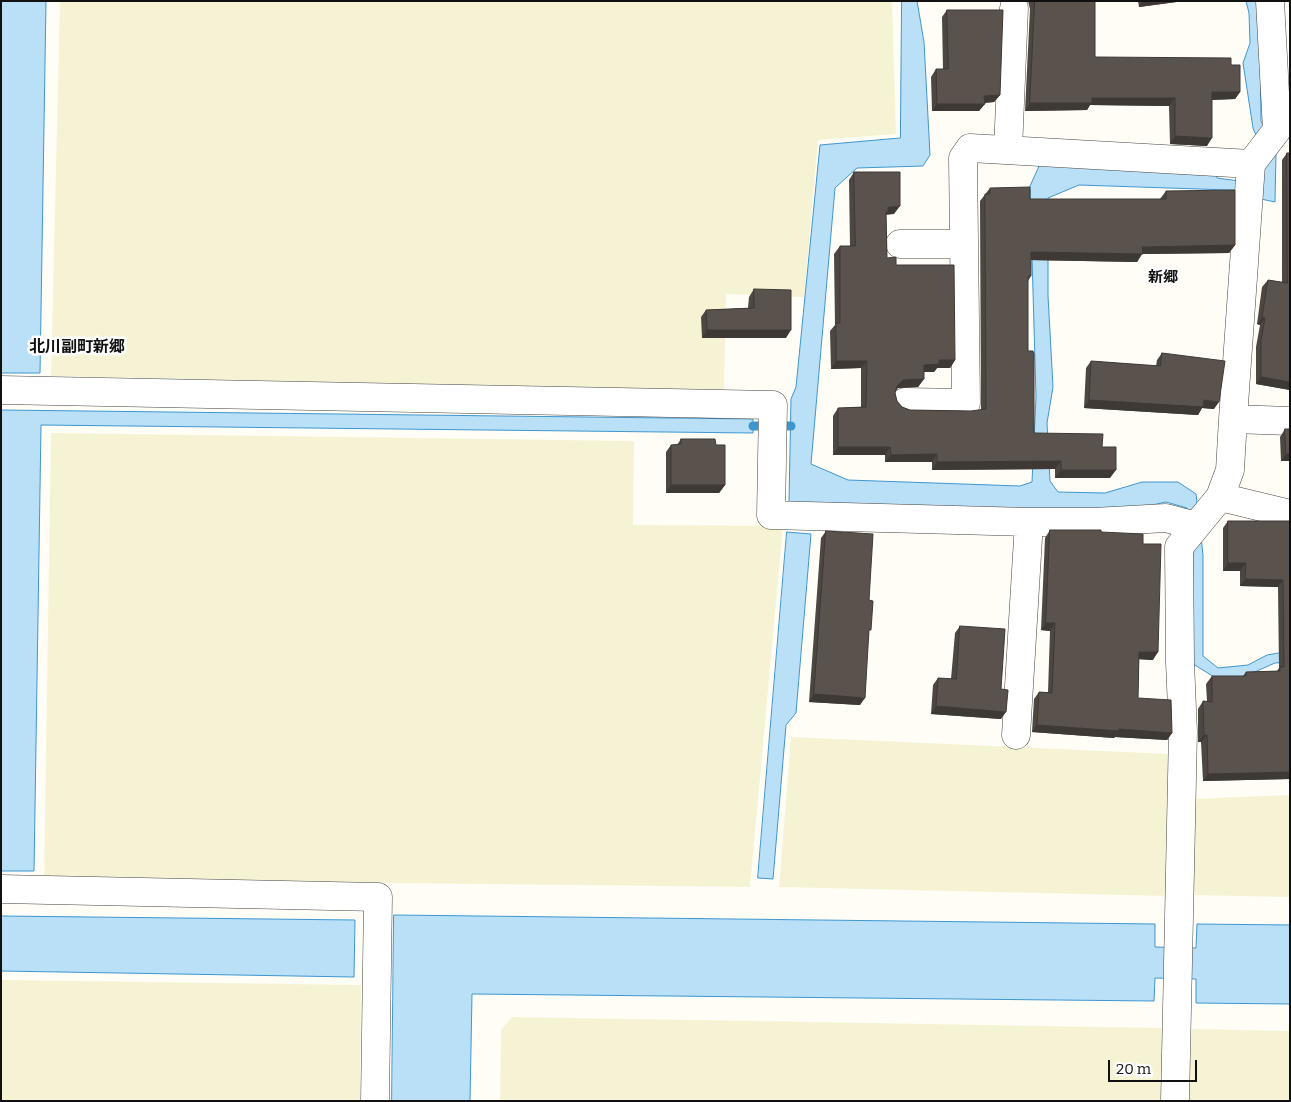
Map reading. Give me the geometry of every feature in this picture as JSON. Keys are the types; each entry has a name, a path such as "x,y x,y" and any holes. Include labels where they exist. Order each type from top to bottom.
{"street":[{"path":"1175,1101 1184,732 1180,662 1179,547 1230,470 1233,418 1264,155 1270,1"},
{"path":"1008,150 1014,8"},
{"path":"905,402 966,403 963,158 970,148 1264,155"},
{"path":"900,244 964,244"},
{"path":"1,390 773,404 772,515 1094,522 1166,518 1197,520 1290,514"},
{"path":"1233,418 1290,421"},
{"path":"1016,735 1029,522"},
{"path":"1,890 378,897 375,1101"}],"shaded area":[{"path":"60,1 892,1 896,134 818,140 804,297 726,294 724,391 51,376"},
{"path":"51,433 634,441 633,525 783,526 750,887 44,879"},
{"path":"791,737 1170,754 1167,896 779,887"},
{"path":"1290,795 1290,897 1189,895 1192,799"},
{"path":"1,980 361,985 360,1101 1,1101"},
{"path":"512,1017 1164,1028 1162,1101 500,1101 501,1030"},
{"path":"1191,1029 1290,1031 1290,1101 1189,1101"}],"water":[{"path":"1,1 46,1 40,373 1,373"},
{"path":"902,1 917,1 924,42 930,155 923,166 857,168 835,188 811,464 848,480 1020,486 1032,482 1036,397 1030,186 1040,164 1215,170 1217,178 1262,184 1265,158 1253,128 1243,63 1250,43 1249,13 1246,1 1257,1 1260,39 1261,121 1276,153 1275,202 1261,199 1259,191 1079,185 1048,198 1048,296 1053,387 1047,423 1050,481 1058,492 1105,493 1142,482 1178,482 1196,494 1203,555 1203,656 1218,668 1248,665 1267,655 1290,651 1290,662 1275,663 1241,678 1214,677 1190,662 1187,569 1193,556 1187,508 1166,502 1129,510 804,507 789,501 791,399 796,387 820,145 900,138"},
{"path":"1,410 753,419 753,433 41,425 34,871 1,871"},
{"path":"787,532 811,534 796,713 786,725 773,879 758,878"},
{"path":"394,915 1155,924 1155,947 1196,948 1197,924 1290,925 1290,1004 1196,1003 1196,979 1155,978 1154,1001 472,994 470,1101 392,1101"},
{"path":"1,916 355,920 354,977 1,971"}],"building":[{"path":"1035,1 1095,1 1095,57 1231,58 1231,65 1240,65 1240,92 1212,92 1212,138 1175,136 1175,98 1092,98 1092,103 1030,103"},
{"path":"947,10 1003,10 1000,95 984,96 985,104 937,104 936,69 948,69"},
{"path":"1287,153 1290,153 1290,382 1261,377 1261,340 1265,318 1262,317 1268,280 1287,283"},
{"path":"854,172 900,172 900,206 888,207 888,212 886,212 887,258 896,257 896,265 954,265 955,360 939,360 939,364 924,365 924,379 903,380 897,386 895,393 897,401 902,407 910,410 971,411 986,409 985,194 990,194 990,188 1030,187 1030,199 1166,199 1166,191 1235,190 1235,245 1142,247 1143,254 1031,252 1031,276 1028,276 1028,351 1033,351 1034,354 1034,433 1103,434 1102,447 1116,447 1116,470 1061,470 1061,461 937,462 937,454 891,455 890,447 838,447 838,408 866,407 867,361 836,361 836,323 840,323 840,246 855,246"},
{"path":"754,289 791,290 791,330 707,330 706,310 754,308"},
{"path":"1162,353 1225,361 1219,402 1204,400 1203,407 1089,400 1091,361 1160,366"},
{"path":"1285,429 1290,429 1290,454 1286,454"},
{"path":"681,439 715,439 716,445 725,445 725,485 671,485 671,445 681,444"},
{"path":"1228,521 1290,521 1290,772 1208,774 1207,735 1204,735 1203,701 1212,702 1212,676 1246,676 1246,672 1280,671 1280,667 1284,667 1283,580 1245,579 1246,563 1228,563"},
{"path":"1050,530 1101,530 1101,532 1143,534 1143,544 1161,544 1158,652 1139,652 1138,698 1171,700 1172,733 1037,725 1039,692 1052,693 1055,623 1046,623"},
{"path":"826,531 873,534 869,600 873,601 871,630 869,630 865,698 814,694"},
{"path":"960,626 1005,629 1001,689 1008,690 1006,712 936,706 938,678 956,679"}],"waterway":[{"path":"753,426 791,426"}],"district":[{"name":"新郷","path":"1163,278"},
{"name":"北川副町新郷","path":"77,348"}]}
